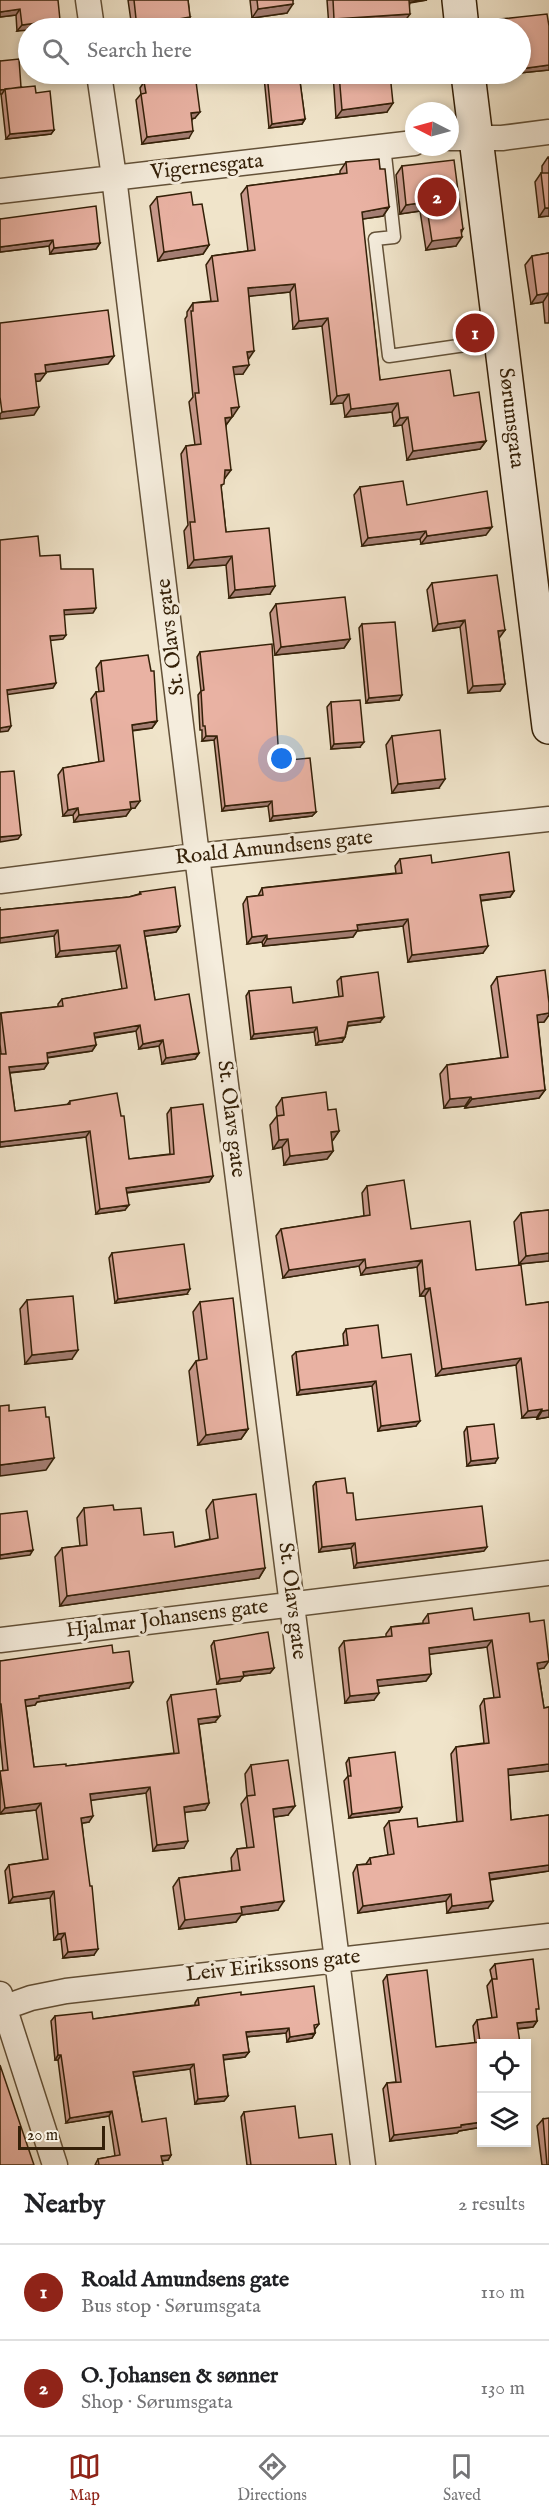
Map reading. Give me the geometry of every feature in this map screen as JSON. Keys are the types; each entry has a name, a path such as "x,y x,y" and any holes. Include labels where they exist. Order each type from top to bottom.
{"main road":[{"path":"459,0 461,18"},
{"name":"Sørumsgata","path":"469,84 549,727"}],"street":[{"path":"88,0 91,18"},
{"name":"St. Olavs gate","path":"100,84 363,2165"},
{"path":"476,138 549,132"},
{"name":"Vigernesgata","path":"0,191 405,144"},
{"name":"Roald Amundsens gate","path":"0,881 197,856 549,819"},
{"name":"Hjalmar Johansens gate","path":"0,1640 549,1572"},
{"name":"Leiv Eirikssons gate","path":"1,2003 66,1991 549,1936"},
{"path":"1,2003 56,2165"}],"lane":[{"path":"384,147 394,237 375,239 389,356 501,339"}],"building":[{"path":"0,0 58,0 60,18 21,18 20,9 0,12"},
{"path":"134,0 188,0 190,17 136,18"},
{"path":"257,0 293,0 293,4 258,9"},
{"path":"333,0 409,0 410,14 334,18"},
{"path":"547,14 549,65 531,67 531,18 509,18"},
{"path":"18,59 18,84 21,84 21,87 0,90 0,61"},
{"path":"144,84 196,84 200,112 191,113 193,131 147,137 141,94 146,93"},
{"path":"268,84 300,84 305,119 272,124"},
{"path":"340,84 391,84 393,103 342,110"},
{"path":"35,86 36,93 50,91 54,130 10,134 5,89"},
{"path":"379,159 380,169 385,169 389,207 362,212 380,380 450,370 454,396 479,392 486,441 413,451 408,417 400,418 398,403 351,409 349,394 337,396 328,318 299,321 295,284 248,288 254,351 247,352 249,365 233,367 239,407 231,408 232,417 225,418 231,470 225,470 224,484 221,485 226,532 269,528 275,586 235,590 232,556 194,560 190,522 195,522 186,446 201,444 195,393 199,393 191,311 193,311 193,303 218,301 212,256 255,250 247,186 347,173 346,162"},
{"path":"454,160 463,229 461,230 462,237 432,241 426,202 406,205 402,166"},
{"path":"541,173 549,173 549,208 545,208"},
{"path":"191,192 193,205 202,204 209,245 164,252 157,197"},
{"path":"96,206 100,243 54,248 53,240 0,247 0,219"},
{"path":"549,253 549,293 537,295 532,256"},
{"path":"108,310 114,356 45,365 46,373 35,374 39,407 2,412 0,323"},
{"path":"403,481 407,505 487,491 492,527 427,536 426,531 368,538 360,487"},
{"path":"38,536 40,556 60,555 61,569 93,569 96,608 64,610 66,635 50,636 56,683 7,690 11,726 0,728 0,540"},
{"path":"497,575 505,630 498,631 505,684 473,686 465,620 438,624 432,583"},
{"path":"345,597 350,639 281,647 276,604"},
{"path":"395,622 402,695 369,698 362,624"},
{"path":"272,644 279,761 310,758 316,812 273,816 272,801 225,806 217,736 206,736 205,726 203,726 201,691 204,690 200,652"},
{"path":"148,655 151,671 154,671 157,721 132,725 140,801 130,802 131,809 79,815 78,808 68,810 63,768 104,761 96,692 104,691 101,661"},
{"path":"360,700 364,742 334,744 331,702"},
{"path":"440,730 445,779 398,784 392,736"},
{"path":"14,771 21,835 0,837 0,772"},
{"path":"509,852 514,891 480,895 488,946 412,955 408,919 357,925 358,930 267,939 267,935 252,937 247,897 263,895 262,888 402,873 400,859 431,855 432,863"},
{"path":"175,887 180,926 144,931 155,1000 189,994 199,1053 166,1058 163,1040 143,1044 140,1025 94,1033 96,1045 47,1053 48,1063 9,1067 15,1111 70,1104 70,1101 117,1093 121,1116 124,1116 129,1159 174,1154 171,1108 203,1104 213,1176 126,1188 129,1205 100,1209 90,1131 0,1142 0,1054 6,1054 1,1013 63,1006 62,999 127,988 120,945 60,951 58,930 0,938 0,910 129,897 141,894 140,892"},
{"path":"545,970 549,1013 537,1015 545,1090 472,1099 471,1097 450,1099 447,1065 508,1057 497,977"},
{"path":"378,972 384,1017 348,1022 345,1037 319,1041 317,1027 254,1034 249,991 291,987 293,1003 343,996 341,977"},
{"path":"326,1092 328,1110 336,1109 339,1131 331,1132 333,1151 290,1156 288,1139 279,1140 277,1116 284,1115 282,1098"},
{"path":"404,1180 411,1229 470,1221 476,1270 521,1265 526,1305 549,1302 549,1410 528,1411 521,1358 442,1369 430,1288 425,1289 422,1260 366,1268 365,1259 289,1270 281,1229 370,1215 367,1186"},
{"path":"549,1210 549,1253 526,1256 521,1213"},
{"path":"184,1244 190,1289 118,1299 112,1253"},
{"path":"73,1296 78,1350 32,1355 27,1300"},
{"path":"233,1298 248,1429 206,1435 196,1361 207,1359 200,1302"},
{"path":"378,1325 382,1358 411,1354 420,1421 381,1426 376,1381 300,1390 296,1352 348,1345 346,1329"},
{"path":"9,1405 9,1411 45,1407 46,1417 49,1417 54,1458 0,1465 0,1406"},
{"path":"494,1424 498,1458 471,1461 467,1427"},
{"path":"345,1478 347,1493 353,1493 356,1520 482,1506 487,1547 357,1563 355,1543 322,1547 316,1482"},
{"path":"256,1494 265,1568 67,1596 62,1548 87,1545 84,1508 113,1505 114,1510 141,1508 144,1535 173,1532 175,1547 218,1538 213,1500"},
{"path":"27,1511 33,1550 0,1555 0,1514"},
{"path":"472,1608 474,1620 529,1613 530,1622 544,1620 549,1661 537,1663 544,1708 549,1707 549,1764 508,1769 511,1820 549,1815 549,1865 489,1873 493,1901 452,1906 451,1894 363,1906 357,1865 371,1864 370,1858 394,1854 389,1821 417,1818 418,1827 463,1821 456,1747 489,1743 484,1699 500,1697 492,1640 429,1648 431,1674 377,1680 379,1693 350,1696 344,1641 392,1636 391,1627 429,1623 428,1614"},
{"path":"268,1632 274,1668 243,1672 244,1676 220,1679 214,1641"},
{"path":"112,1645 113,1653 129,1651 133,1682 25,1700 34,1767 66,1764 66,1766 179,1753 171,1695 216,1689 220,1716 198,1719 209,1803 184,1807 188,1841 157,1845 150,1787 90,1794 93,1816 81,1818 90,1886 92,1886 98,1949 68,1952 65,1933 58,1934 54,1891 13,1897 9,1865 48,1859 41,1803 5,1808 0,1771 8,1770 0,1704 0,1661"},
{"path":"395,1752 402,1807 352,1814 348,1776 351,1776 349,1758"},
{"path":"288,1760 295,1806 273,1809 284,1901 241,1907 242,1913 185,1920 179,1878 240,1870 237,1849 254,1847 247,1796 255,1795 251,1765"},
{"path":"533,1959 539,2009 536,2009 537,2021 517,2023 519,2039 480,2039 477,2020 497,2017 492,1979 497,1979 495,1964"},
{"path":"427,1970 436,2047 477,2042 477,2123 461,2125 461,2127 394,2135 387,2083 401,2082 387,1975"},
{"path":"314,1986 319,2024 314,2025 315,2033 290,2037 289,2028 246,2032 249,2052 223,2055 228,2096 198,2099 194,2064 133,2072 142,2122 166,2118 171,2155 161,2156 163,2165 99,2165 98,2159 120,2155 112,2111 70,2118 61,2055 58,2055 55,2016 92,2012 93,2019 199,2005 198,1998"},
{"path":"0,2065 34,2165 0,2165"},
{"path":"295,2106 299,2138 332,2134 336,2165 251,2165 244,2112"},
{"path":"549,2118 549,2165 547,2165 543,2119"}],"place":[{"name":"O. Johansen & sønner","path":"437,197"},
{"name":"Roald Amundsens gate","path":"475,333"}]}
